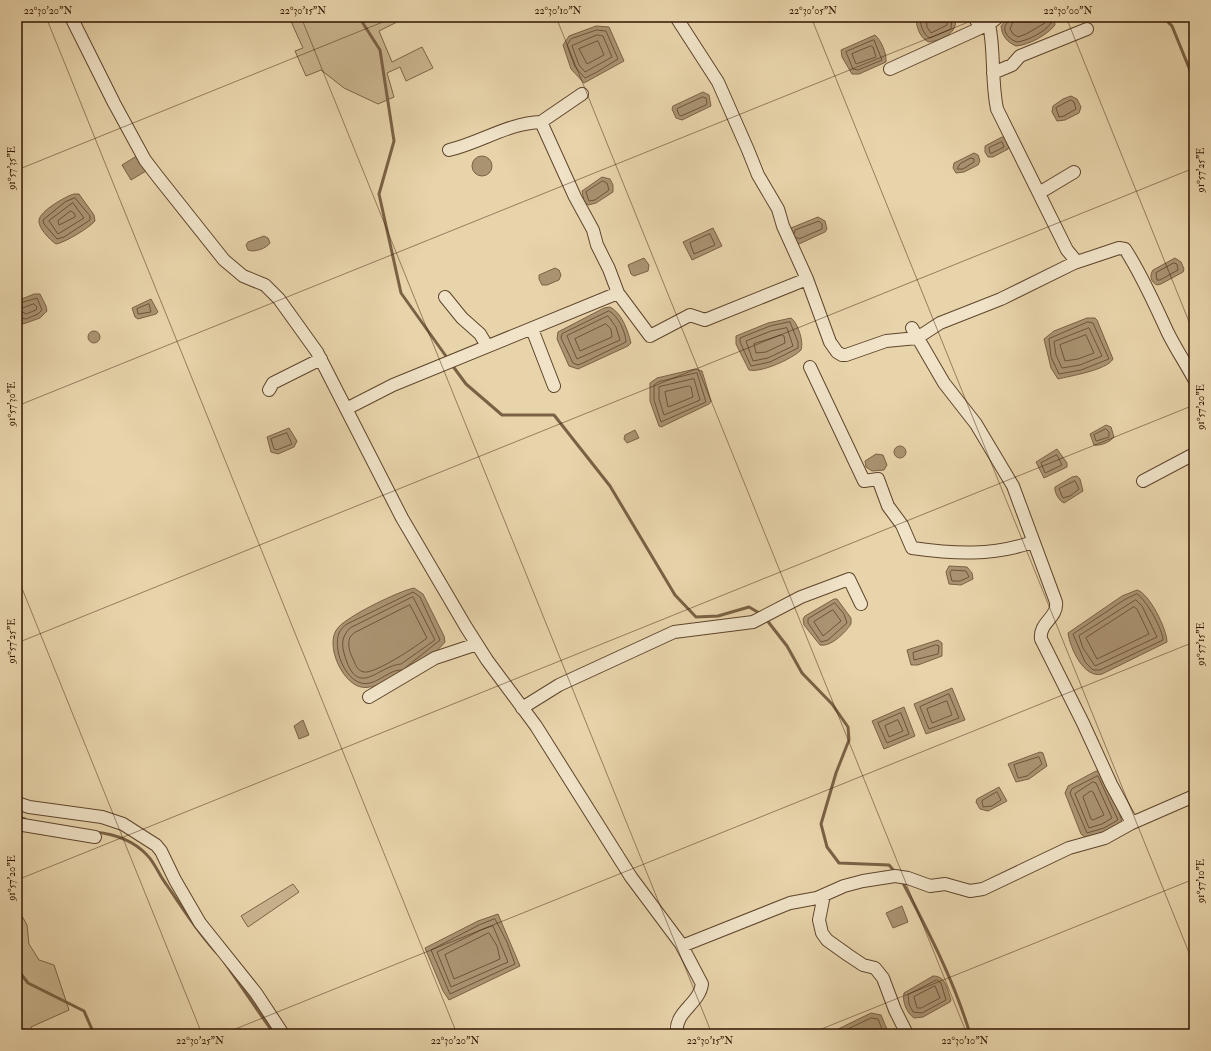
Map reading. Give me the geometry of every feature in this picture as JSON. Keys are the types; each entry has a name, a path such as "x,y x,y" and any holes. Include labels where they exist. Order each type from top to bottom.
{"street":[{"path":"71,17 114,103 145,160 224,260 243,276 265,285 279,299 321,359 402,518 477,644 522,708 620,861 682,946 702,984 699,995 680,1015 677,1026 677,1034"},
{"path":"676,17 718,82 758,175 778,209 783,226 807,279 830,342 837,352 842,355 846,355 886,341 896,339 912,340 915,333 1001,299 1077,262 1119,248 1124,249 1194,379"},
{"path":"974,17 989,23"},
{"path":"890,69 989,23"},
{"path":"989,23 992,39 992,73 997,109 1067,250 1077,262"},
{"path":"992,73 1012,65 1020,56 1087,29"},
{"path":"449,150 460,148 503,130 541,122 582,94"},
{"path":"541,122 574,197 593,230 597,245 609,269 618,293 650,336 690,315 705,320 807,279"},
{"path":"1039,193 1074,172"},
{"path":"346,409 393,385 618,293"},
{"path":"445,297 462,318 480,334 487,346"},
{"path":"532,329 554,386"},
{"path":"915,333 944,383 976,424 1006,474 1019,501 1057,606 1053,616 1042,628 1041,639 1083,723 1111,784 1132,823"},
{"path":"269,390 273,382 321,359"},
{"path":"810,367 864,481 878,479 888,506 902,525 912,548 954,553 997,552 1033,542"},
{"path":"1143,480 1194,454"},
{"path":"522,708 559,686 674,632 752,622 800,597 849,579 861,604"},
{"path":"370,697 435,658 477,644"},
{"path":"682,946 790,903 824,896 844,886 895,876 908,878 930,886 945,884 970,891 983,889 1069,848 1105,838 1132,823 1194,796"},
{"path":"17,803 29,807 102,817 122,824 156,845 161,851 175,880 200,923 256,993 283,1034"},
{"path":"17,824 95,837"},
{"path":"824,896 819,920 822,934 827,940 863,965 875,968 883,978 895,1010 907,1034"}],"shaded area":[{"path":"289,17 407,17 379,31 392,62 422,47 433,68 406,81 400,67 387,73 394,97 378,104 344,88 321,70 306,76 295,51 303,48"},
{"path":"293,884 299,892 248,927 241,916"},
{"path":"17,907 27,925 29,944 39,960 54,965 69,1010 31,1027 35,1034 17,1034"}],"water":[{"path":"918,17 955,17 955,27 944,37 929,42 924,39 918,30 916,20"},
{"path":"1009,17 1054,17 1055,25 1052,29 1037,39 1026,44 1016,46 1010,43 1002,33 1001,26"},
{"path":"596,26 609,27 624,61 584,83 571,69 563,45 569,36"},
{"path":"875,35 883,47 886,55 886,62 859,74 852,74 842,57 841,50"},
{"path":"703,92 709,95 711,106 682,120 676,118 672,109 673,106"},
{"path":"1071,96 1077,99 1081,107 1079,113 1065,120 1057,121 1052,112 1053,106 1063,99"},
{"path":"1002,137 1005,138 1009,146 1008,149 993,157 988,157 985,152 985,146"},
{"path":"974,153 978,155 980,161 978,165 964,172 956,173 953,168 954,163"},
{"path":"478,156 486,156 492,162 492,170 486,176 478,176 472,170 472,162"},
{"path":"135,157 138,157 146,171 131,180 122,165"},
{"path":"602,177 610,179 613,185 613,192 596,203 588,205 584,201 582,191"},
{"path":"74,194 79,194 94,215 95,221 76,235 56,244 40,227 40,216 48,208"},
{"path":"818,217 825,221 827,229 825,232 799,244 794,242 789,230"},
{"path":"713,228 722,246 692,260 683,242"},
{"path":"264,236 268,238 270,243 268,245 257,250 248,250 246,245 248,242"},
{"path":"644,258 649,265 648,271 634,276 631,274 628,265"},
{"path":"1175,258 1181,262 1184,269 1183,272 1161,284 1155,284 1151,277 1153,270"},
{"path":"555,268 559,270 561,275 559,280 547,285 542,285 539,275"},
{"path":"34,294 40,294 47,311 40,318 23,324 17,317 17,301"},
{"path":"151,299 158,312 156,314 138,319 135,317 132,308"},
{"path":"610,307 618,313 621,318 631,343 628,346 578,369 569,366 557,339 558,332 604,308"},
{"path":"791,318 794,320 800,333 802,342 801,350 797,354 776,364 761,369 749,370 736,344 736,336 768,323"},
{"path":"1087,318 1095,318 1097,320 1113,359 1104,366 1096,369 1058,379 1051,368 1044,339 1054,331"},
{"path":"94,331 98,333 100,337 98,341 94,343 90,341 88,337 90,333"},
{"path":"695,369 702,371 711,401 709,404 661,427 659,426 650,401 650,383 657,378"},
{"path":"1106,425 1111,427 1114,437 1100,445 1094,445 1090,434"},
{"path":"289,428 297,441 294,447 278,454 271,452 267,437"},
{"path":"635,430 639,438 627,443 624,439 625,435"},
{"path":"900,446 904,448 906,452 904,456 900,458 896,456 894,452 896,448"},
{"path":"1057,449 1067,463 1067,467 1044,478 1036,462"},
{"path":"876,454 883,455 887,465 884,470 872,471 866,467 865,461"},
{"path":"1077,476 1080,479 1083,491 1064,503 1057,496 1055,487 1072,477"},
{"path":"949,566 967,567 972,573 973,579 961,585 949,584 946,572"},
{"path":"414,588 423,594 444,636 445,642 426,659 382,683 371,687 361,687 354,684 342,671 334,653 334,636 337,629 350,618 373,605"},
{"path":"1137,590 1142,593 1152,604 1161,621 1167,642 1102,674 1089,672 1075,654 1068,633 1122,596"},
{"path":"834,599 837,599 851,618 851,624 833,642 820,645 804,625 803,619 805,616"},
{"path":"938,640 942,643 942,656 918,665 911,665 907,650"},
{"path":"952,688 965,720 926,734 914,704"},
{"path":"904,707 915,736 884,749 872,721"},
{"path":"303,720 309,735 299,739 294,726"},
{"path":"1040,752 1043,753 1047,766 1029,779 1016,782 1008,764"},
{"path":"1096,771 1099,771 1119,812 1122,822 1106,832 1086,838 1081,834 1065,793 1068,786"},
{"path":"999,787 1007,801 988,811 980,809 976,802 977,799"},
{"path":"902,906 908,922 893,928 886,913"},
{"path":"498,914 520,966 449,1000 443,991 425,948 478,921"},
{"path":"933,976 941,978 947,988 951,1000 923,1017 914,1018 906,1007 904,993"},
{"path":"871,1013 881,1015 889,1034 828,1034"}],"waterway":[{"path":"359,17 380,50 394,141 379,194 401,293 448,359"},
{"path":"1163,17 1172,26 1194,80"},
{"path":"452,365 466,384 502,415 554,415 610,486 675,595 696,617 718,616 749,607 761,614"},
{"path":"766,619 787,646 802,673 832,704 848,727 849,740 836,773 821,824 827,847 839,863 889,865 895,872"},
{"path":"17,817 25,819"},
{"path":"95,832 109,834 123,839 142,850 152,862 203,937 217,953"},
{"path":"902,881 931,937 948,975 964,1014 970,1034"},
{"path":"225,963 274,1034"},
{"path":"17,969 28,983 84,1011 94,1034"}]}
